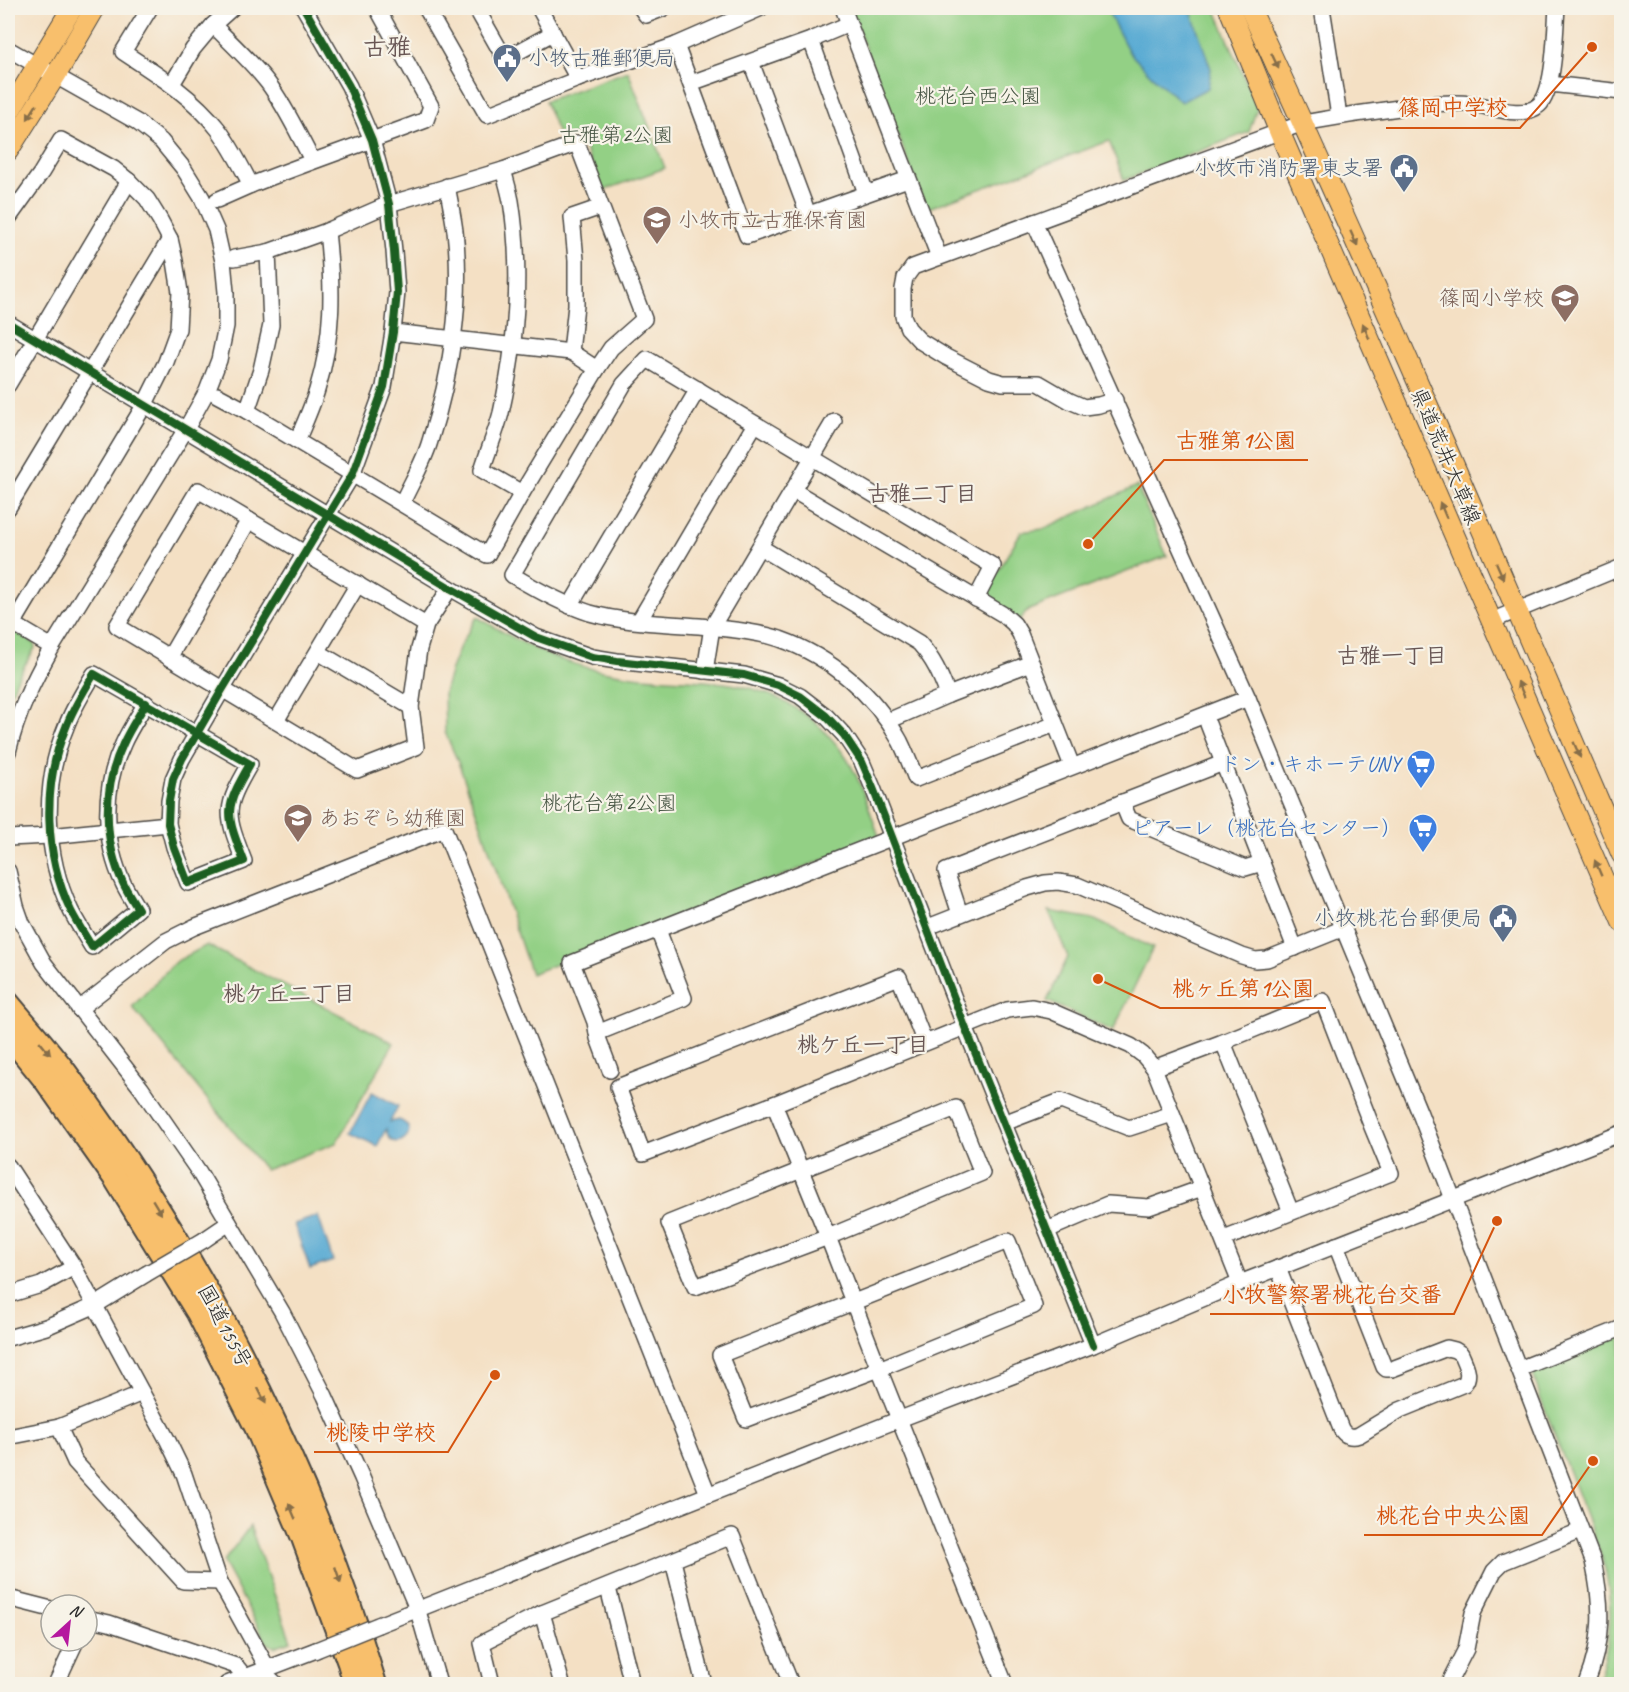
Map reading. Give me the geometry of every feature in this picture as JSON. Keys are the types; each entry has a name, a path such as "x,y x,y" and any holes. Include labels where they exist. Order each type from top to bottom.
{"highway":[{"name":"国道155号","path":"8,1003 64,1071 140,1179 217,1307 273,1417 321,1528 375,1684"},
{"name":"国道155号","path":"8,1034 46,1081 116,1180 198,1313 256,1427 303,1538 355,1684"}],"main road":[{"path":"8,114 72,8"},
{"path":"8,151 95,8"},
{"name":"県道荒井大草線","path":"1229,8 1280,133 1622,922"},
{"name":"県道荒井大草線","path":"1250,8 1303,123 1622,855"},
{"path":"8,1050 116,1180"}],"street":[{"path":"150,8 123,52 172,84 197,106 218,129 236,156 251,185"},
{"path":"172,84 193,50 213,25 232,8"},
{"path":"146,703 123,744 108,796 108,830 113,857 124,885 138,909 92,947 70,910 57,874 50,836 50,793 66,724 94,674 146,703 197,734 250,764 236,788 229,815 231,828 244,861 188,883 168,824 173,779 182,759 197,734 222,690 352,475 384,387 397,292 389,204 372,140 349,86 304,8"},
{"path":"217,200 312,160 426,120 431,106 377,8"},
{"path":"426,8 487,115 578,79 676,45 761,8"},
{"path":"476,8 505,60 553,33"},
{"path":"539,8 578,79"},
{"path":"641,8 646,15 664,8"},
{"path":"843,8 939,257"},
{"path":"1322,8 1339,116"},
{"path":"1115,400 1084,407 1039,383 1003,383 989,379 955,362 920,341 908,328 903,316 905,278 913,267 1303,123 1425,105 1470,104 1519,113 1538,107 1550,84 1557,8"},
{"path":"691,83 849,24"},
{"path":"213,25 245,55 269,84 312,160"},
{"path":"811,40 866,193"},
{"path":"676,45 747,236 908,179"},
{"path":"8,49 137,122 161,141 184,169 202,198 216,230 223,261 226,292 226,326 219,360 207,391 52,647 19,712 8,752"},
{"path":"751,62 808,214"},
{"path":"1550,84 1622,92"},
{"path":"8,219 61,140 114,169 147,199 170,238 180,292 178,330 166,362 145,404 10,622 52,647"},
{"path":"217,394 488,555 522,493 597,369 611,348 644,319 577,142 503,170 389,204 327,231 268,252 234,258"},
{"path":"503,170 511,200 516,252 512,345 500,414 482,470 522,493"},
{"path":"8,385 129,182"},
{"path":"402,504 430,442 446,379 453,338 457,290 455,233 447,186"},
{"path":"571,352 576,305 576,260 572,217 601,207"},
{"path":"1034,222 1248,698 1454,1199 1593,1561 1601,1611 1598,1646 1586,1684"},
{"path":"297,441 317,392 327,353 332,311 332,284 327,231"},
{"path":"8,508 170,238"},
{"path":"247,411 261,370 271,325 268,252"},
{"path":"8,323 327,515 536,637 582,654 616,662 744,675 778,685 800,696 826,716 844,735 862,762 1093,1345"},
{"path":"393,332 571,352 597,369"},
{"path":"976,599 993,566 647,359 624,384 512,575 552,598 592,613 639,621 757,633 804,649 846,676 865,694 888,721 916,779 1055,724"},
{"path":"570,606 698,389"},
{"path":"705,671 712,627 834,421"},
{"path":"639,621 755,424"},
{"path":"426,625 198,490 117,626 357,770 416,747 411,707 419,649 426,625 450,588"},
{"path":"794,491 1004,615 1014,624 1072,766"},
{"path":"169,658 249,520"},
{"path":"760,547 919,643 939,671 948,695"},
{"path":"1491,621 1622,567"},
{"path":"276,721 358,584"},
{"path":"318,652 411,707"},
{"path":"888,721 1031,663"},
{"path":"610,1070 595,1022 572,963 1248,698"},
{"path":"1208,724 1295,948"},
{"path":"960,914 946,871 1223,763"},
{"path":"1122,802 1129,819 1245,868 1262,863"},
{"path":"8,838 168,824"},
{"path":"79,1009 166,941 194,927 444,829 708,1494"},
{"path":"8,872 16,906 32,943 57,981 141,1088 199,1172 282,1312 326,1396 362,1478 418,1611 439,1684"},
{"path":"928,927 1027,888 1058,882 1077,885 1255,960 1268,959 1344,928"},
{"path":"597,1033 684,998 658,930"},
{"path":"925,1043 899,977 618,1088 643,1154 774,1104 1007,1010 1032,1007 1051,1011 1131,1046 1154,1068 1240,1283"},
{"path":"1154,1068 1323,1000 1391,1173 1224,1239"},
{"path":"1223,1042 1291,1212"},
{"path":"1004,1123 1061,1101 1129,1128 1172,1114"},
{"path":"774,1104 1005,1684"},
{"path":"956,1108 982,1173 828,1237 695,1287 669,1223 800,1170 956,1108"},
{"path":"227,1684 1093,1345 1240,1283 1622,1133"},
{"path":"8,1166 74,1267 184,1474 220,1582 265,1670 276,1684"},
{"path":"1047,1230 1108,1204 1149,1207 1202,1188"},
{"path":"8,1338 46,1327 94,1306 229,1223"},
{"path":"1008,1241 1034,1306 879,1369 746,1419 720,1355 1008,1241"},
{"path":"1278,1268 1341,1429 1346,1435 1352,1437 1359,1435 1400,1410 1464,1384 1468,1373 1461,1354 1447,1348 1392,1369 1384,1367 1336,1245"},
{"path":"8,1295 41,1285 74,1267"},
{"path":"1519,1369 1622,1328"},
{"path":"8,1437 58,1427 142,1393"},
{"path":"58,1427 75,1462 183,1581 220,1582"},
{"path":"1448,1684 1466,1649 1473,1613 1494,1570 1503,1562 1580,1530"},
{"path":"492,1684 482,1643 542,1613 732,1536 791,1684"},
{"path":"673,1561 704,1684"},
{"path":"608,1588 632,1684"},
{"path":"8,1598 39,1606"},
{"path":"542,1613 562,1684"},
{"path":"99,1621 236,1666 246,1678"},
{"path":"56,1684 70,1653"}],"green space":[{"name":"桃花台西公園","path":"850,8 1215,8 1257,108 1249,132 1124,180 1109,141 926,209"},
{"name":"古雅第2公園","path":"628,71 665,168 602,191 579,133 560,139 545,101"},
{"path":"1137,486 1167,556 1029,610 1018,621 986,598 985,593 1021,532 1043,529"},
{"name":"桃花台第2公園","path":"477,617 534,648 578,665 633,676 742,686 760,691 793,706 808,716 834,741 851,765 879,836 874,840 531,974 480,822 445,732 444,692 460,646"},
{"path":"8,627 34,643 35,648 9,698 8,697"},
{"path":"1049,911 1093,919 1153,948 1113,1031 1047,1001 1068,957"},
{"path":"207,945 394,1043 336,1143 265,1170 132,1007 175,962"},
{"path":"1621,1334 1621,1684 1597,1684 1606,1652 1610,1622 1607,1576 1533,1373 1535,1368"},
{"path":"250,1526 291,1641 274,1647 267,1643 223,1562"}],"water":[{"path":"1106,8 1190,8 1211,69 1208,88 1181,102 1129,52"},
{"path":"372,1092 398,1106 390,1122 399,1120 406,1124 409,1130 404,1139 399,1142 394,1141 389,1137 386,1129 377,1146 350,1133"},
{"path":"318,1216 333,1261 310,1269 294,1224"}],"cycle path":[{"path":"146,703 143,708 134,724 128,734 116,761 111,779 108,815 112,851 117,868 138,909 92,947 73,916 62,889 55,867 49,819 53,772 58,749 75,706 94,674 133,696 152,708 192,730 211,742 250,764 235,791 230,811 233,832 244,861 188,883 168,824 173,779 182,759 222,690 352,475 384,387 397,292 389,204 372,140 349,86 304,8"},
{"path":"8,323 450,588 536,637 592,657 744,675 778,685 800,696 826,716 844,735 862,762 965,1027 1093,1345"}],"place":[{"name":"篠岡中学校","path":"1592,47"},
{"name":"小牧古雅郵便局","path":"507,84"},
{"name":"小牧市消防署東支署","path":"1404,194"},
{"name":"小牧市立古雅保育園","path":"657,246"},
{"name":"篠岡小学校","path":"1565,324"},
{"name":"古雅第1公園","path":"1088,544"},
{"name":"ドン・キホーテUNY","path":"1421,790"},
{"name":"あおぞら幼稚園","path":"298,844"},
{"name":"ピアーレ（桃花台センター）","path":"1423,854"},
{"name":"小牧桃花台郵便局","path":"1503,944"},
{"name":"桃ヶ丘第1公園","path":"1098,979"},
{"name":"小牧警察署桃花台交番","path":"1497,1221"},
{"name":"桃陵中学校","path":"495,1375"},
{"name":"桃花台中央公園","path":"1593,1461"}],"district":[{"name":"古雅","path":"387,47"},
{"name":"古雅二丁目","path":"922,494"},
{"name":"古雅一丁目","path":"1392,656"},
{"name":"桃ケ丘二丁目","path":"289,994"},
{"name":"桃ケ丘一丁目","path":"863,1045"}]}
